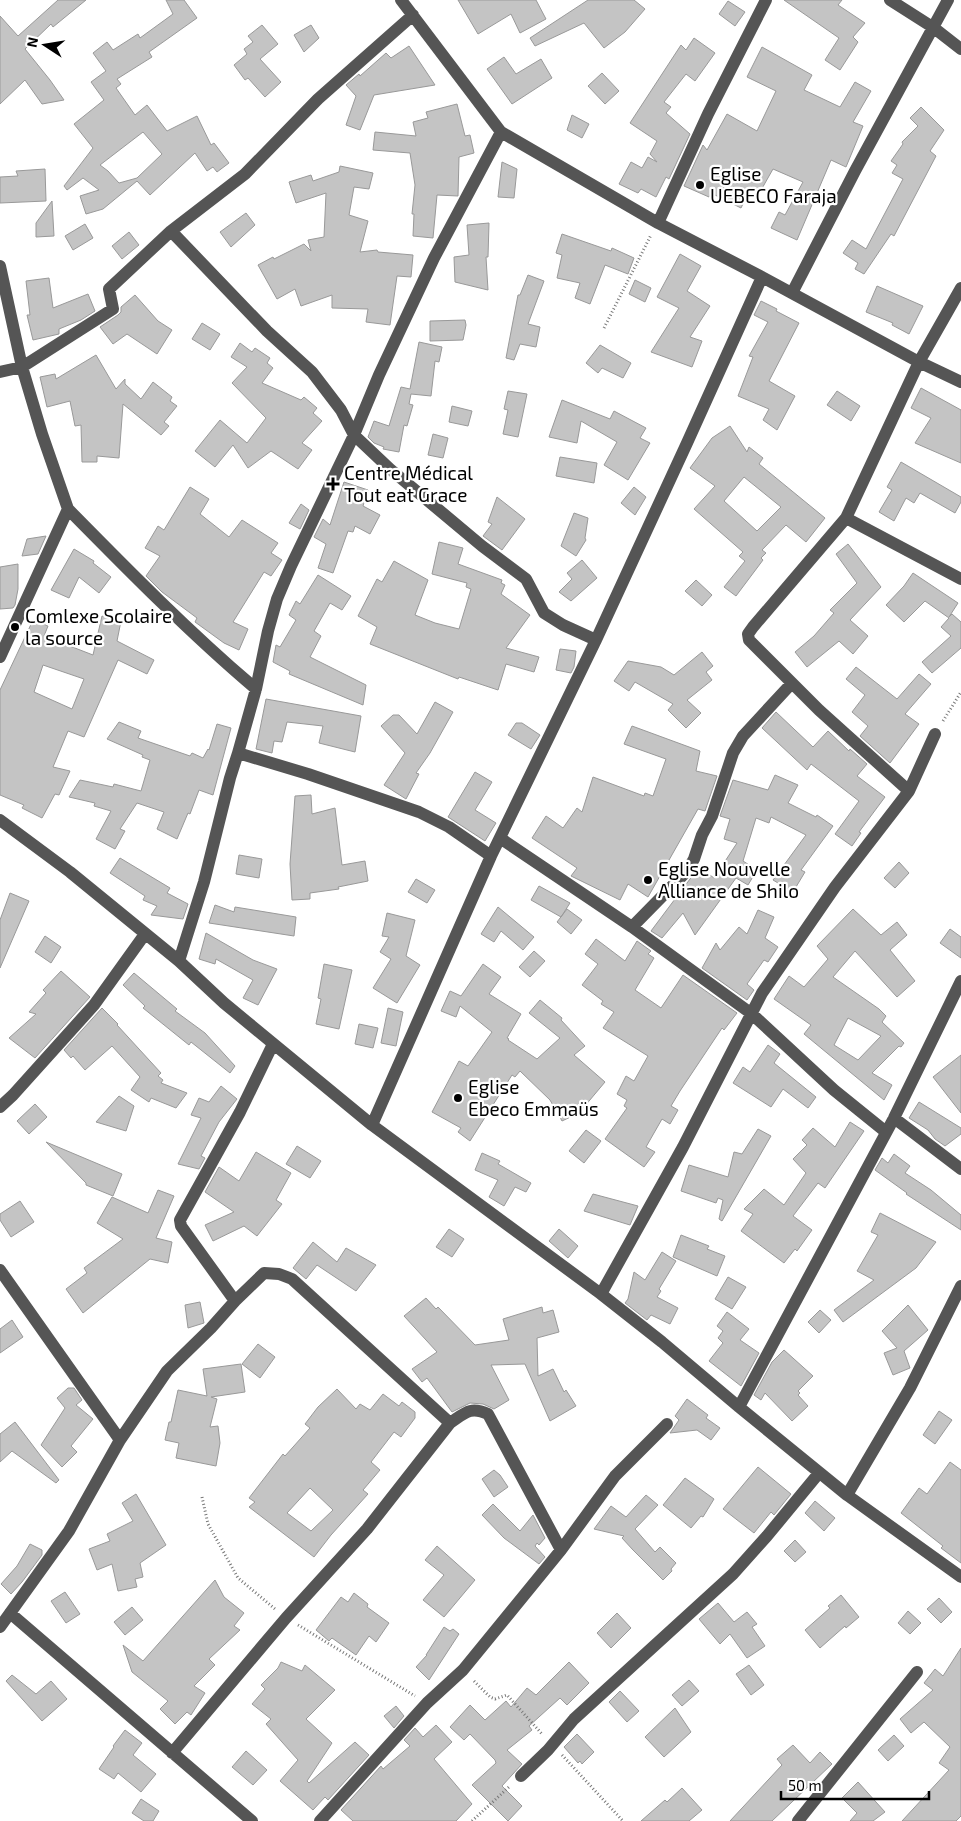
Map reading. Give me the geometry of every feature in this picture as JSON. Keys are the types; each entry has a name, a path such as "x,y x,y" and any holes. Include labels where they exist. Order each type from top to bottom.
{"street":[{"path":"401,0 501,132 658,223 919,362 961,382"},
{"path":"658,223 708,114 766,0"},
{"path":"890,0 934,28 961,49"},
{"path":"792,293 855,171 948,0"},
{"path":"0,372 22,367 113,309 109,289 171,231 245,174 318,99 413,15"},
{"path":"179,961 204,882 230,778 256,689 277,599 354,436 379,375 434,258 501,132"},
{"path":"171,231 267,331 312,372 341,410 354,436 390,469 482,546 526,579 544,613 563,625 596,640"},
{"path":"0,266 22,367 42,434 68,509 142,584 223,661 256,689"},
{"path":"372,1125 491,856 596,640 762,277"},
{"path":"908,791 819,710 749,640 748,634 846,518 919,362 961,288"},
{"path":"0,657 68,509"},
{"path":"846,518 961,579"},
{"path":"632,927 687,871 712,816 733,753 743,736 792,683"},
{"path":"601,1294 683,1147 762,993 835,887 908,791 935,734"},
{"path":"238,753 308,774 419,812 450,827 491,856"},
{"path":"0,820 70,872 179,961 224,1003 372,1125 601,1294 847,1495 961,1576"},
{"path":"500,838 632,927 752,1014 834,1090 886,1132"},
{"path":"0,1107 94,1005 145,934"},
{"path":"739,1407 894,1118 961,981"},
{"path":"235,1301 181,1226 180,1220 240,1112 273,1044"},
{"path":"894,1118 961,1169"},
{"path":"0,1270 120,1440"},
{"path":"0,1626 68,1531 120,1440 167,1371 264,1273 279,1274 292,1279 450,1423"},
{"path":"847,1495 910,1388 961,1286"},
{"path":"172,1752 286,1618 367,1529 450,1423 469,1410 478,1410 488,1414 561,1550"},
{"path":"320,1821 427,1703 463,1670 561,1550 615,1476 666,1424"},
{"path":"521,1776 552,1745 574,1719 733,1574 819,1473"},
{"path":"10,1613 252,1821"},
{"path":"798,1821 917,1672"}],"path":[{"path":"604,328 658,223"},
{"path":"935,734 961,692"},
{"path":"202,1498 208,1524 238,1578 286,1618 427,1703"},
{"path":"463,1670 490,1697 496,1699 507,1695 623,1821"},
{"path":"472,1821 521,1776"}],"building":[{"path":"58,0 86,0 53,27 51,24 25,49 64,100 42,104 25,80 0,104 0,16 18,36"},
{"path":"166,0 184,0 197,18 149,52 152,57 117,79 121,84 116,88 135,115 147,105 167,131 197,116 211,145 214,143 229,163 217,172 213,167 207,171 195,153 150,195 137,181 103,209 86,214 80,196 99,190 83,178 67,190 64,186 93,148 74,124 104,100 91,82 106,71 93,53 107,42 113,50 138,34 140,38 173,14","holes":["143,132 162,154 137,178 119,183 100,165"]},
{"path":"458,0 536,0 546,19 520,33 511,14 478,34"},
{"path":"588,0 634,0 645,9 625,32 604,48 584,23 535,46 530,38"},
{"path":"784,0 842,0 838,5 865,23 853,37 858,42 840,70 825,60 839,38"},
{"path":"728,1 745,12 735,26 719,14"},
{"path":"262,25 278,44 260,59 281,82 265,97 248,78 245,80 234,65 247,54 244,49 253,42 248,36"},
{"path":"311,25 319,38 304,52 294,35"},
{"path":"694,38 715,53 695,81 686,74 664,102 671,107 666,113 690,134 669,179 666,177 656,197 641,189 638,193 619,184 631,162 642,168 648,157 657,162 650,154 657,141 630,123 681,45 686,50"},
{"path":"409,46 435,85 374,95 360,130 346,125 356,96 346,85 359,74 360,76 386,53 391,58"},
{"path":"762,47 812,75 804,90 840,107 855,82 871,91 853,122 863,126 846,167 831,160 797,240 771,228 779,212 785,215 803,182 773,169 760,192 751,187 741,208 711,193 709,197 684,186 703,145 707,150 727,114 757,131 776,91 747,77"},
{"path":"504,57 516,74 541,59 552,78 512,104 487,69"},
{"path":"602,73 619,91 605,104 588,86"},
{"path":"457,104 465,136 470,135 474,153 459,157 458,196 437,195 433,238 413,236 414,214 412,214 415,185 410,153 373,150 375,132 416,136 413,122 428,118 426,112"},
{"path":"921,107 944,130 930,151 936,156 894,236 891,234 864,274 855,269 858,263 843,253 852,240 866,249 903,179 892,173 897,165 891,161 903,144 902,142 918,126 910,118"},
{"path":"572,115 589,124 582,138 567,130"},
{"path":"502,162 517,169 514,198 498,197"},
{"path":"340,166 373,173 369,189 354,187 349,215 368,221 360,252 377,250 378,252 413,255 411,277 397,276 390,325 366,322 368,309 332,308 332,295 301,306 295,289 277,299 258,265 304,244 311,251 308,240 324,237 326,193 296,203 289,182 311,175 313,181 339,172"},
{"path":"45,169 46,201 0,203 0,177 18,176 16,171"},
{"path":"52,201 54,236 36,237 36,223"},
{"path":"246,213 255,225 231,247 220,232"},
{"path":"489,223 488,257 486,257 488,290 455,282 454,257 469,255 467,225"},
{"path":"85,224 93,238 73,250 65,236"},
{"path":"129,232 139,245 122,259 112,246"},
{"path":"562,234 611,251 612,248 634,258 628,274 605,265 590,304 575,298 580,283 557,278 562,255 556,253"},
{"path":"680,254 701,266 687,291 710,306 690,337 702,341 692,367 651,352 679,308 657,297"},
{"path":"528,275 544,281 528,324 540,327 536,347 520,344 514,360 506,358 518,295 520,295"},
{"path":"49,278 53,308 88,294 95,311 81,320 59,329 59,334 33,340 27,315 30,315 26,281"},
{"path":"635,280 651,288 645,302 629,294"},
{"path":"877,286 923,306 909,334 892,325 893,323 866,312"},
{"path":"135,295 158,321 172,330 157,354 127,334 113,344 100,327 118,315 121,312 121,307"},
{"path":"761,301 799,323 769,381 795,396 777,430 763,420 769,409 738,396 753,357 749,356 768,322 754,315"},
{"path":"465,320 463,340 430,341 430,321"},
{"path":"202,323 220,334 210,350 192,339"},
{"path":"419,342 442,347 439,362 435,361 431,396 411,394 409,404 413,405 407,426 404,425 399,452 383,449 384,447 374,443 368,437 374,421 389,426 401,387 410,389"},
{"path":"240,343 252,352 255,348 270,358 267,363 273,368 262,383 301,400 304,397 317,408 313,413 322,421 302,443 312,450 298,469 271,451 248,468 233,445 215,467 195,451 220,420 247,443 266,418 232,383 247,367 231,357"},
{"path":"600,345 631,363 623,378 602,368 598,373 586,363"},
{"path":"96,355 116,389 125,379 125,384 141,399 153,382 172,397 170,401 177,406 164,422 169,426 161,435 123,404 119,458 97,456 97,462 82,462 81,425 75,426 70,401 47,407 40,377 55,374 56,379"},
{"path":"921,388 961,410 961,463 915,443 931,418 911,408"},
{"path":"508,391 527,394 518,437 503,434 508,410 504,409"},
{"path":"837,391 860,406 851,421 827,405"},
{"path":"562,400 610,419 614,411 646,428 640,438 650,443 628,480 604,465 617,442 581,421 577,443 549,437"},
{"path":"452,406 472,411 468,426 449,422"},
{"path":"730,426 747,452 749,447 763,458 759,464 825,518 806,542 786,525 762,550 766,553 761,558 763,560 736,596 724,587 745,561 739,556 743,552 694,509 715,486 690,468 712,438","holes":["744,477 781,507 757,531 724,501"]},
{"path":"433,434 448,438 443,458 428,455"},
{"path":"560,457 597,463 594,483 556,476"},
{"path":"901,462 961,497 961,502 955,513 920,493 914,503 906,498 894,521 879,512 892,490 887,487"},
{"path":"344,482 368,490 363,506 380,515 370,534 355,526 353,532 348,531 333,573 318,568 326,544 314,537 323,519 330,525"},
{"path":"190,487 209,499 200,514 229,537 242,520 278,543 271,553 282,560 271,576 264,572 233,622 248,629 239,650 224,643 195,622 197,618 162,592 146,576 160,556 145,548 158,526 164,530"},
{"path":"634,487 646,497 635,515 621,503"},
{"path":"497,497 525,519 502,550 483,536 492,524 488,522"},
{"path":"301,504 309,510 300,529 289,523"},
{"path":"574,513 588,518 586,540 576,556 561,546"},
{"path":"46,536 38,554 22,556 27,539"},
{"path":"439,542 463,548 458,564 502,580 501,583 505,585 501,594 530,615 506,648 539,657 534,672 506,664 498,690 459,677 458,679 370,644 377,627 358,616 377,579 382,582 394,561 428,580 415,615 435,623 459,629 471,589 466,587 467,583 432,574"},
{"path":"848,544 881,587 850,620 868,636 853,654 839,641 807,667 795,652 814,636 834,613 830,610 857,583 836,554"},
{"path":"74,549 94,561 93,563 111,577 99,593 79,577 69,598 51,590"},
{"path":"582,560 597,578 571,601 559,592 572,579 567,573"},
{"path":"18,564 18,589 15,605 13,608 0,609 0,567"},
{"path":"913,573 958,603 949,617 952,614 961,622 961,648 932,673 922,662 951,636 941,627 949,618 925,601 904,622 886,605 904,586"},
{"path":"318,575 351,596 342,610 330,603 314,631 321,636 310,657 366,685 363,705 289,674 290,671 273,662 276,645 280,647 296,620 289,615 296,601 300,604"},
{"path":"696,580 712,595 702,606 685,591"},
{"path":"102,616 121,621 117,641 154,660 147,674 118,660 84,737 68,731 53,767 70,771 59,795 55,794 42,818 22,808 24,805 0,795 0,690 33,620 48,626 44,636 93,655","holes":["43,665 84,679 72,709 34,692"]},
{"path":"560,649 576,651 574,667 571,673 556,670"},
{"path":"702,652 713,666 706,672 712,680 687,700 701,713 686,728 668,710 673,704 635,682 629,691 614,681 628,661 661,667 674,675"},
{"path":"856,667 897,699 919,674 931,684 905,714 919,724 890,763 860,736 868,726 852,712 865,695 846,679"},
{"path":"266,699 361,716 355,752 319,743 323,726 287,722 282,742 274,741 272,753 256,749"},
{"path":"435,702 453,712 430,753 416,773 419,774 406,799 384,785 405,753 381,726 393,715 399,715 417,734"},
{"path":"776,712 813,747 828,731 849,751 850,749 867,764 857,776 885,797 859,832 861,833 852,846 835,834 859,801 811,764 807,770 762,728"},
{"path":"119,722 141,731 138,738 190,756 192,753 203,758 209,750 217,724 231,728 213,795 199,790 190,814 188,813 177,839 157,829 164,812 137,803 120,829 125,831 115,849 96,839 111,811 94,806 95,803 69,797 80,780 113,787 114,784 141,791 150,760 107,739"},
{"path":"516,723 522,723 540,735 531,749 508,735"},
{"path":"632,726 700,751 696,771 717,776 705,811 698,809 648,897 628,884 620,900 571,876 577,868 532,838 546,816 563,828 577,808 582,812 593,777 644,796 645,793 653,796 666,759 624,744"},
{"path":"475,772 492,782 475,810 496,823 485,841 448,817"},
{"path":"775,775 798,785 788,803 816,817 817,815 833,826 801,870 805,872 793,892 773,880 806,835 771,817 769,823 756,818 743,861 757,870 748,885 736,878 695,935 683,913 662,938 651,931 699,867 714,878 737,843 724,839 730,819 720,816 733,780 768,790"},
{"path":"311,795 312,814 335,808 342,865 365,861 368,881 338,887 339,889 310,893 310,899 292,900 290,864 295,796"},
{"path":"239,855 262,859 259,878 236,874"},
{"path":"120,858 170,888 167,893 188,904 183,919 151,915 157,906 143,900 145,896 110,873"},
{"path":"899,862 909,873 895,888 884,878"},
{"path":"416,879 435,890 427,903 408,892"},
{"path":"539,886 570,903 561,917 531,900"},
{"path":"10,893 29,901 0,968 0,920"},
{"path":"215,905 234,912 235,907 296,917 294,936 209,923"},
{"path":"498,907 534,937 523,950 501,931 494,942 481,934"},
{"path":"567,909 582,920 571,934 557,922"},
{"path":"853,909 881,935 897,922 907,935 890,950 915,981 897,997 855,951 833,977 879,1009 886,1016 882,1022 904,1043 872,1073 892,1085 884,1100 804,1034 811,1025 774,999 789,976 804,987 828,959 817,946","holes":["848,1018 881,1036 858,1060 834,1045"]},
{"path":"758,910 774,917 765,938 778,947 768,962 764,960 747,984 754,990 747,1000 702,968 716,943 720,950 739,927 747,934"},
{"path":"387,913 415,920 406,956 420,965 397,1003 373,988 391,959 380,952 389,937 382,936"},
{"path":"950,929 961,937 961,958 940,943"},
{"path":"206,933 253,960 277,969 258,1005 243,998 253,980 216,959 215,964 199,959"},
{"path":"45,936 61,947 51,963 35,952"},
{"path":"596,939 625,961 637,941 651,951 648,954 654,958 635,990 661,1008 683,975 737,1013 724,1030 722,1028 680,1091 671,1106 678,1110 670,1124 662,1119 646,1147 655,1152 644,1167 605,1139 627,1108 624,1106 627,1100 617,1094 626,1076 634,1081 648,1056 603,1028 614,1012 601,1004 603,1001 582,985 598,964 585,954"},
{"path":"534,951 545,961 530,977 519,967"},
{"path":"324,964 352,970 339,1029 316,1024 321,999 318,998"},
{"path":"483,964 501,977 489,994 521,1014 507,1038 508,1040 537,1059 560,1038 529,1013 540,1000 562,1018 561,1020 585,1046 574,1055 605,1082 579,1113 562,1121 550,1100 520,1071 515,1077 512,1075 470,1141 458,1132 461,1128 432,1112 459,1061 468,1066 492,1032 460,1006 456,1017 441,1011 450,991 461,996"},
{"path":"61,971 90,997 35,1058 9,1038 36,1014 29,1012 46,993 43,990"},
{"path":"134,973 177,1009 175,1011 205,1033 235,1066 230,1073 191,1042 189,1045 143,1008 145,1006 123,985"},
{"path":"102,1008 161,1073 158,1076 163,1080 161,1083 187,1093 176,1108 151,1098 149,1102 131,1090 140,1077 112,1046 85,1070 73,1056 71,1058 64,1050"},
{"path":"388,1008 403,1012 396,1046 381,1043"},
{"path":"359,1024 378,1028 373,1048 355,1044"},
{"path":"768,1045 780,1054 774,1063 816,1097 808,1108 783,1089 771,1107 733,1083 743,1067 750,1072"},
{"path":"961,1055 961,1113 933,1077"},
{"path":"221,1086 237,1099 219,1122 201,1156 205,1158 199,1169 178,1164 201,1118 191,1115 199,1098 209,1102"},
{"path":"119,1096 134,1106 126,1131 96,1122"},
{"path":"919,1102 961,1128 961,1134 945,1146 935,1139 928,1130 909,1118"},
{"path":"35,1104 47,1117 29,1134 17,1121"},
{"path":"850,1122 864,1131 825,1188 818,1183 793,1216 812,1230 797,1251 795,1249 784,1263 741,1231 753,1214 744,1209 764,1189 784,1205 806,1173 793,1159 807,1145 802,1140 813,1128 835,1147"},
{"path":"758,1129 771,1136 722,1221 719,1219 723,1200 718,1198 716,1203 681,1191 689,1165 728,1177 734,1152 742,1154"},
{"path":"586,1130 601,1141 584,1163 569,1151"},
{"path":"46,1142 122,1174 113,1196 86,1185"},
{"path":"297,1146 321,1161 310,1178 286,1164"},
{"path":"256,1152 291,1173 276,1200 282,1204 257,1236 244,1226 213,1241 205,1225 234,1212 205,1192 219,1167 239,1181"},
{"path":"482,1153 500,1161 498,1164 531,1183 526,1192 515,1187 504,1206 489,1197 498,1180 475,1170"},
{"path":"894,1154 910,1166 905,1173 931,1190 961,1215 961,1230 906,1194 875,1170 882,1158 888,1163"},
{"path":"158,1190 174,1196 156,1238 172,1242 168,1263 150,1259 83,1313 66,1289 87,1273 84,1268 123,1239 97,1223 112,1197 148,1213"},
{"path":"593,1194 638,1206 630,1225 584,1211"},
{"path":"20,1201 34,1222 11,1237 0,1220 0,1214"},
{"path":"880,1213 936,1242 916,1268 843,1322 834,1310 874,1280 857,1271 878,1235 871,1232"},
{"path":"449,1229 464,1239 452,1257 436,1247"},
{"path":"559,1229 578,1246 568,1258 549,1241"},
{"path":"681,1235 709,1246 707,1249 725,1256 717,1276 673,1257"},
{"path":"313,1242 337,1262 346,1248 376,1265 356,1291 317,1265 306,1279 293,1268"},
{"path":"662,1252 676,1261 659,1289 661,1291 657,1297 678,1308 670,1324 651,1315 647,1320 625,1303 628,1299 634,1272 645,1280"},
{"path":"728,1277 746,1287 732,1309 715,1299"},
{"path":"426,1298 436,1309 438,1307 475,1345 509,1340 503,1319 542,1307 543,1313 553,1310 559,1332 537,1338 538,1376 553,1369 564,1392 566,1390 576,1406 550,1421 525,1364 491,1365 509,1400 494,1409 483,1404 470,1403 452,1412 427,1378 422,1382 412,1369 437,1352 404,1316"},
{"path":"200,1302 204,1323 188,1328 185,1305"},
{"path":"908,1305 928,1330 904,1351 910,1368 893,1375 884,1353 897,1348 882,1331"},
{"path":"820,1310 831,1320 819,1333 808,1322"},
{"path":"727,1312 749,1329 740,1340 759,1353 741,1386 709,1361 723,1343 718,1338 723,1331 717,1326"},
{"path":"12,1320 23,1337 0,1353 0,1329"},
{"path":"258,1344 275,1357 260,1378 242,1364"},
{"path":"784,1350 813,1376 798,1391 800,1393 798,1395 808,1406 792,1421 765,1393 761,1400 754,1395 772,1362"},
{"path":"241,1364 245,1392 211,1397 217,1399 210,1427 218,1426 220,1443 216,1466 176,1458 179,1443 165,1440 178,1390 207,1396 203,1369"},
{"path":"68,1388 74,1388 82,1400 76,1405 93,1419 71,1446 77,1452 62,1467 41,1445 65,1408 57,1398"},
{"path":"337,1389 356,1409 360,1404 370,1410 383,1394 399,1406 402,1402 415,1412 415,1418 401,1437 394,1432 371,1462 380,1470 363,1490 368,1494 314,1557 249,1507 255,1502 249,1498 283,1454 285,1456 310,1428 305,1424 318,1407","holes":["310,1488 333,1510 311,1531 287,1513"]},
{"path":"687,1399 708,1415 706,1418 720,1428 711,1440 697,1430 670,1433 679,1420 675,1416"},
{"path":"939,1411 952,1420 935,1444 923,1435"},
{"path":"15,1422 59,1480 56,1483 12,1451 0,1462 0,1434"},
{"path":"950,1462 961,1470 961,1563 941,1548 943,1546 901,1513 919,1488 927,1494"},
{"path":"758,1467 791,1494 774,1515 771,1512 754,1533 723,1509"},
{"path":"494,1470 508,1487 494,1497 482,1479"},
{"path":"685,1478 714,1499 703,1517 701,1516 691,1528 663,1505"},
{"path":"136,1494 166,1545 140,1563 143,1577 135,1579 137,1587 118,1591 112,1564 97,1570 89,1549 110,1541 107,1534 133,1521 122,1503"},
{"path":"646,1495 658,1505 635,1529 655,1552 660,1547 676,1563 671,1569 672,1571 663,1580 622,1538 624,1536 594,1529 611,1506 626,1517"},
{"path":"815,1501 835,1518 824,1531 805,1513"},
{"path":"493,1504 520,1531 533,1515 545,1538 539,1545 537,1543 535,1546 545,1557 539,1564 504,1538 482,1515"},
{"path":"795,1540 806,1552 795,1562 784,1551"},
{"path":"30,1544 42,1550 42,1555 11,1594 1,1584 17,1566"},
{"path":"437,1546 475,1580 444,1617 423,1600 444,1575 425,1560"},
{"path":"215,1580 224,1597 244,1613 234,1626 240,1630 209,1659 215,1665 194,1686 205,1693 191,1715 187,1712 175,1724 160,1709 168,1701 132,1672 123,1645 143,1661"},
{"path":"65,1592 80,1614 66,1623 51,1601"},
{"path":"354,1593 368,1604 367,1607 389,1623 376,1642 369,1636 356,1655 332,1638 329,1641 316,1630 341,1597 348,1602"},
{"path":"841,1595 859,1617 846,1628 845,1626 820,1648 805,1630 830,1608 828,1606"},
{"path":"939,1598 952,1612 941,1623 927,1609"},
{"path":"718,1603 734,1622 747,1612 757,1624 752,1627 765,1646 747,1658 730,1634 720,1644 699,1619"},
{"path":"132,1607 143,1620 125,1635 114,1622"},
{"path":"908,1611 921,1623 910,1634 898,1623"},
{"path":"617,1613 631,1628 611,1648 597,1633"},
{"path":"444,1627 450,1631 453,1629 459,1634 429,1680 416,1667 427,1655"},
{"path":"961,1648 961,1816 956,1821 902,1821 949,1770 939,1763 950,1747 924,1722 911,1733 900,1719 933,1690 924,1683 935,1669 943,1676"},
{"path":"281,1662 302,1671 305,1665 335,1690 306,1719 332,1743 307,1781 309,1783 355,1742 369,1755 328,1800 325,1797 313,1810 280,1781 298,1760 266,1724 271,1719 252,1704 265,1689 261,1685 278,1668"},
{"path":"569,1662 589,1683 567,1705 560,1698 529,1726 532,1730 507,1750 522,1764 502,1786 522,1806 508,1821 472,1785 496,1763 495,1760 470,1734 464,1740 450,1727 470,1705 485,1720 506,1701 511,1707 527,1688 536,1695"},
{"path":"749,1665 764,1685 751,1695 736,1674"},
{"path":"12,1675 36,1694 51,1681 67,1699 42,1721 6,1681"},
{"path":"689,1680 699,1691 682,1706 672,1695"},
{"path":"620,1691 639,1711 627,1722 609,1702"},
{"path":"396,1706 404,1716 394,1728 384,1716"},
{"path":"675,1708 691,1732 664,1757 645,1737"},
{"path":"436,1725 452,1742 434,1759 472,1804 456,1821 353,1821 341,1810 381,1766 383,1769 410,1746 404,1740 415,1728 423,1737"},
{"path":"125,1730 142,1743 133,1755 156,1774 141,1792 118,1773 114,1779 99,1769"},
{"path":"577,1734 594,1752 582,1764 580,1761 578,1763 564,1747"},
{"path":"894,1735 904,1746 888,1761 878,1750"},
{"path":"793,1745 810,1763 820,1752 832,1764 772,1821 730,1821 782,1765 777,1759"},
{"path":"246,1751 267,1770 253,1785 232,1767"},
{"path":"858,1782 885,1812 873,1821 850,1821 857,1813 842,1798"},
{"path":"682,1788 702,1810 689,1821 641,1821 665,1800 667,1802"},
{"path":"141,1799 159,1811 153,1821 144,1821 132,1813"}],"place":[{"name":"Eglise UEBECO Faraja","path":"700,185"},
{"name":"Centre Médical Tout eat Grace","path":"333,484"},
{"name":"Comlexe Scolaire la source","path":"15,627"},
{"name":"Eglise Nouvelle Alliance de Shilo","path":"648,880"},
{"name":"Eglise Ebeco Emmaüs","path":"458,1098"}]}
